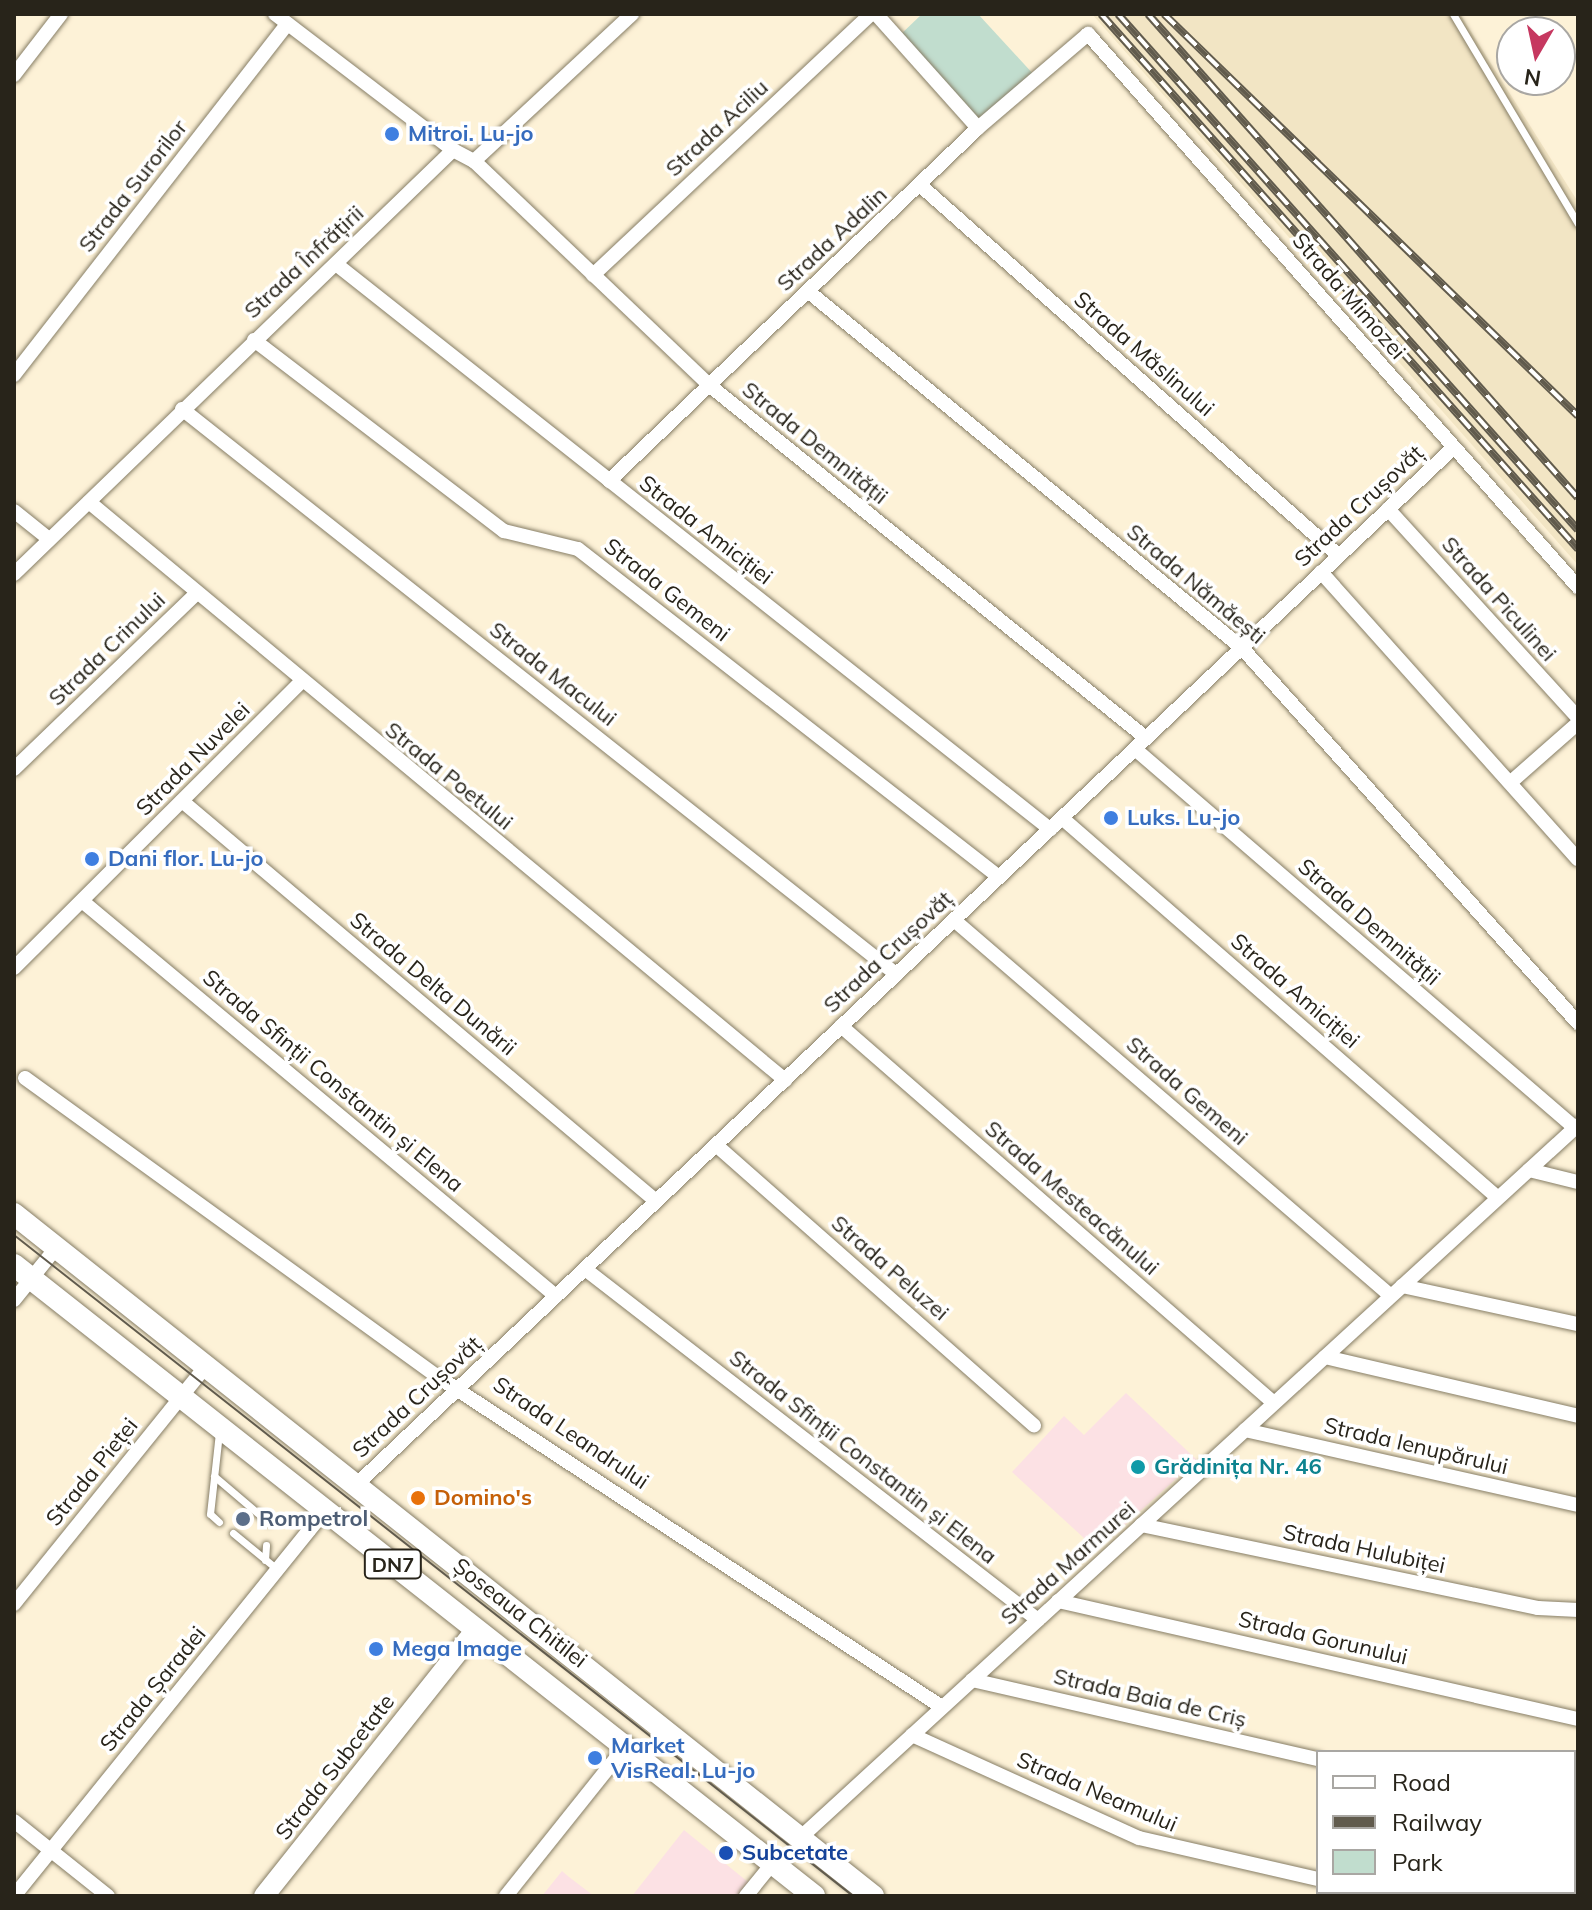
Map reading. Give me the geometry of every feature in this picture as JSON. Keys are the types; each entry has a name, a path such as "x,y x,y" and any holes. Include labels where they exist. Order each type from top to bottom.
{"main road":[{"name":"Șoseaua Chitilei","path":"14,1214 355,1486 529,1617 873,1896"},
{"name":"Șoseaua Chitilei","path":"23,1272 624,1748 768,1869 814,1896"}],"street":[{"path":"14,75 61,14"},
{"path":"275,14 453,150 474,161 632,14"},
{"path":"873,14 978,128"},
{"name":"Strada Aciliu","path":"593,275 873,14"},
{"name":"Strada Surorilor","path":"14,375 287,24"},
{"name":"Strada Adalin","path":"609,481 921,186 978,128 1088,34"},
{"name":"Strada Mimozei","path":"1088,34 1452,449 1578,587"},
{"name":"Strada Înfrățirii","path":"14,574 453,150"},
{"name":"Strada Demnității","path":"474,161 709,385 1140,744 1577,1126"},
{"name":"Strada Măslinului","path":"921,186 1339,556"},
{"name":"Strada Amiciției","path":"336,264 1050,829"},
{"name":"Strada Nămăești","path":"809,292 1242,648 1578,1023"},
{"name":"Strada Gemeni","path":"254,340 504,531 578,549 999,877"},
{"name":"Strada Macului","path":"182,409 896,974"},
{"name":"Strada Crușovăț","path":"355,1486 1452,449"},
{"name":"Strada Poetului","path":"89,502 300,683 785,1080"},
{"name":"Strada Piculinei","path":"1388,509 1578,720"},
{"path":"14,511 49,539"},
{"path":"1321,572 1578,859"},
{"name":"Strada Crinului","path":"14,769 196,594"},
{"name":"Strada Nuvelei","path":"14,968 300,683"},
{"path":"1511,782 1578,720"},
{"name":"Strada Delta Dunării","path":"182,801 656,1201"},
{"name":"Strada Amiciției","path":"1062,818 1498,1198"},
{"name":"Strada Sfinții Constantin și Elena","path":"82,901 556,1296"},
{"name":"Strada Gemeni","path":"954,920 1397,1291"},
{"name":"Strada Mesteacănului","path":"841,1026 1274,1403"},
{"name":"Strada Leandrului","path":"25,1078 460,1387 942,1707"},
{"name":"Strada Marmurei","path":"800,1838 1577,1126"},
{"name":"Strada Peluzei","path":"716,1145 1034,1425"},
{"path":"1529,1170 1578,1182"},
{"path":"14,1300 23,1272 56,1248"},
{"name":"Strada Sfinții Constantin și Elena","path":"585,1269 1038,1620"},
{"path":"1397,1291 1578,1324"},
{"path":"1325,1357 1578,1416"},
{"name":"Strada Pieței","path":"14,1604 205,1367"},
{"name":"Strada Ienupărului","path":"1245,1430 1578,1505"},
{"name":"Strada Șaradei","path":"14,1896 326,1510"},
{"name":"Strada Hulubiței","path":"1141,1525 1538,1608 1578,1610"},
{"name":"Strada Gorunului","path":"1058,1601 1578,1719"},
{"name":"Strada Subcetate","path":"264,1896 475,1631"},
{"name":"Strada Baia de Criș","path":"972,1680 1316,1759"},
{"name":"Strada Neamului","path":"912,1735 1139,1838 1316,1879"},
{"path":"506,1896 624,1748"},
{"path":"14,1821 108,1896"},
{"path":"746,1896 768,1869"}],"lane":[{"path":"1453,14 1578,224"},
{"path":"219,1522 210,1514 220,1426"},
{"path":"214,1476 268,1522"},
{"path":"233,1533 278,1570"},
{"path":"265,1560 266,1545"}],"shaded area":[{"path":"1092,14 1460,14 1496,71 1496,96 1511,96 1578,202 1578,565"},
{"path":"1126,1393 1197,1460 1097,1550 1012,1472 1064,1416 1084,1435"},
{"path":"684,1830 748,1882 737,1896 632,1896"},
{"path":"562,1871 569,1877 594,1896 542,1896"}],"green space":[{"path":"922,14 978,14 1035,76 978,128 898,37"}],"tram line":[{"path":"14,1235 853,1896"}],"railway":[{"path":"1101,14 1578,549"},
{"path":"1118,14 1578,530"},
{"path":"1148,14 1578,498"},
{"path":"1164,14 1578,416"}],"place":[{"name":"Mitroi. Lu-jo","path":"392,134"},
{"name":"Luks. Lu-jo","path":"1111,818"},
{"name":"Dani flor. Lu-jo","path":"92,859"},
{"name":"Grădinița Nr. 46","path":"1138,1467"},
{"name":"Domino's","path":"418,1498"},
{"name":"Rompetrol","path":"243,1519"},
{"name":"Mega Image","path":"376,1649"},
{"name":"Market VisReal. Lu-jo","path":"595,1758"},
{"name":"Subcetate","path":"726,1853"}]}
